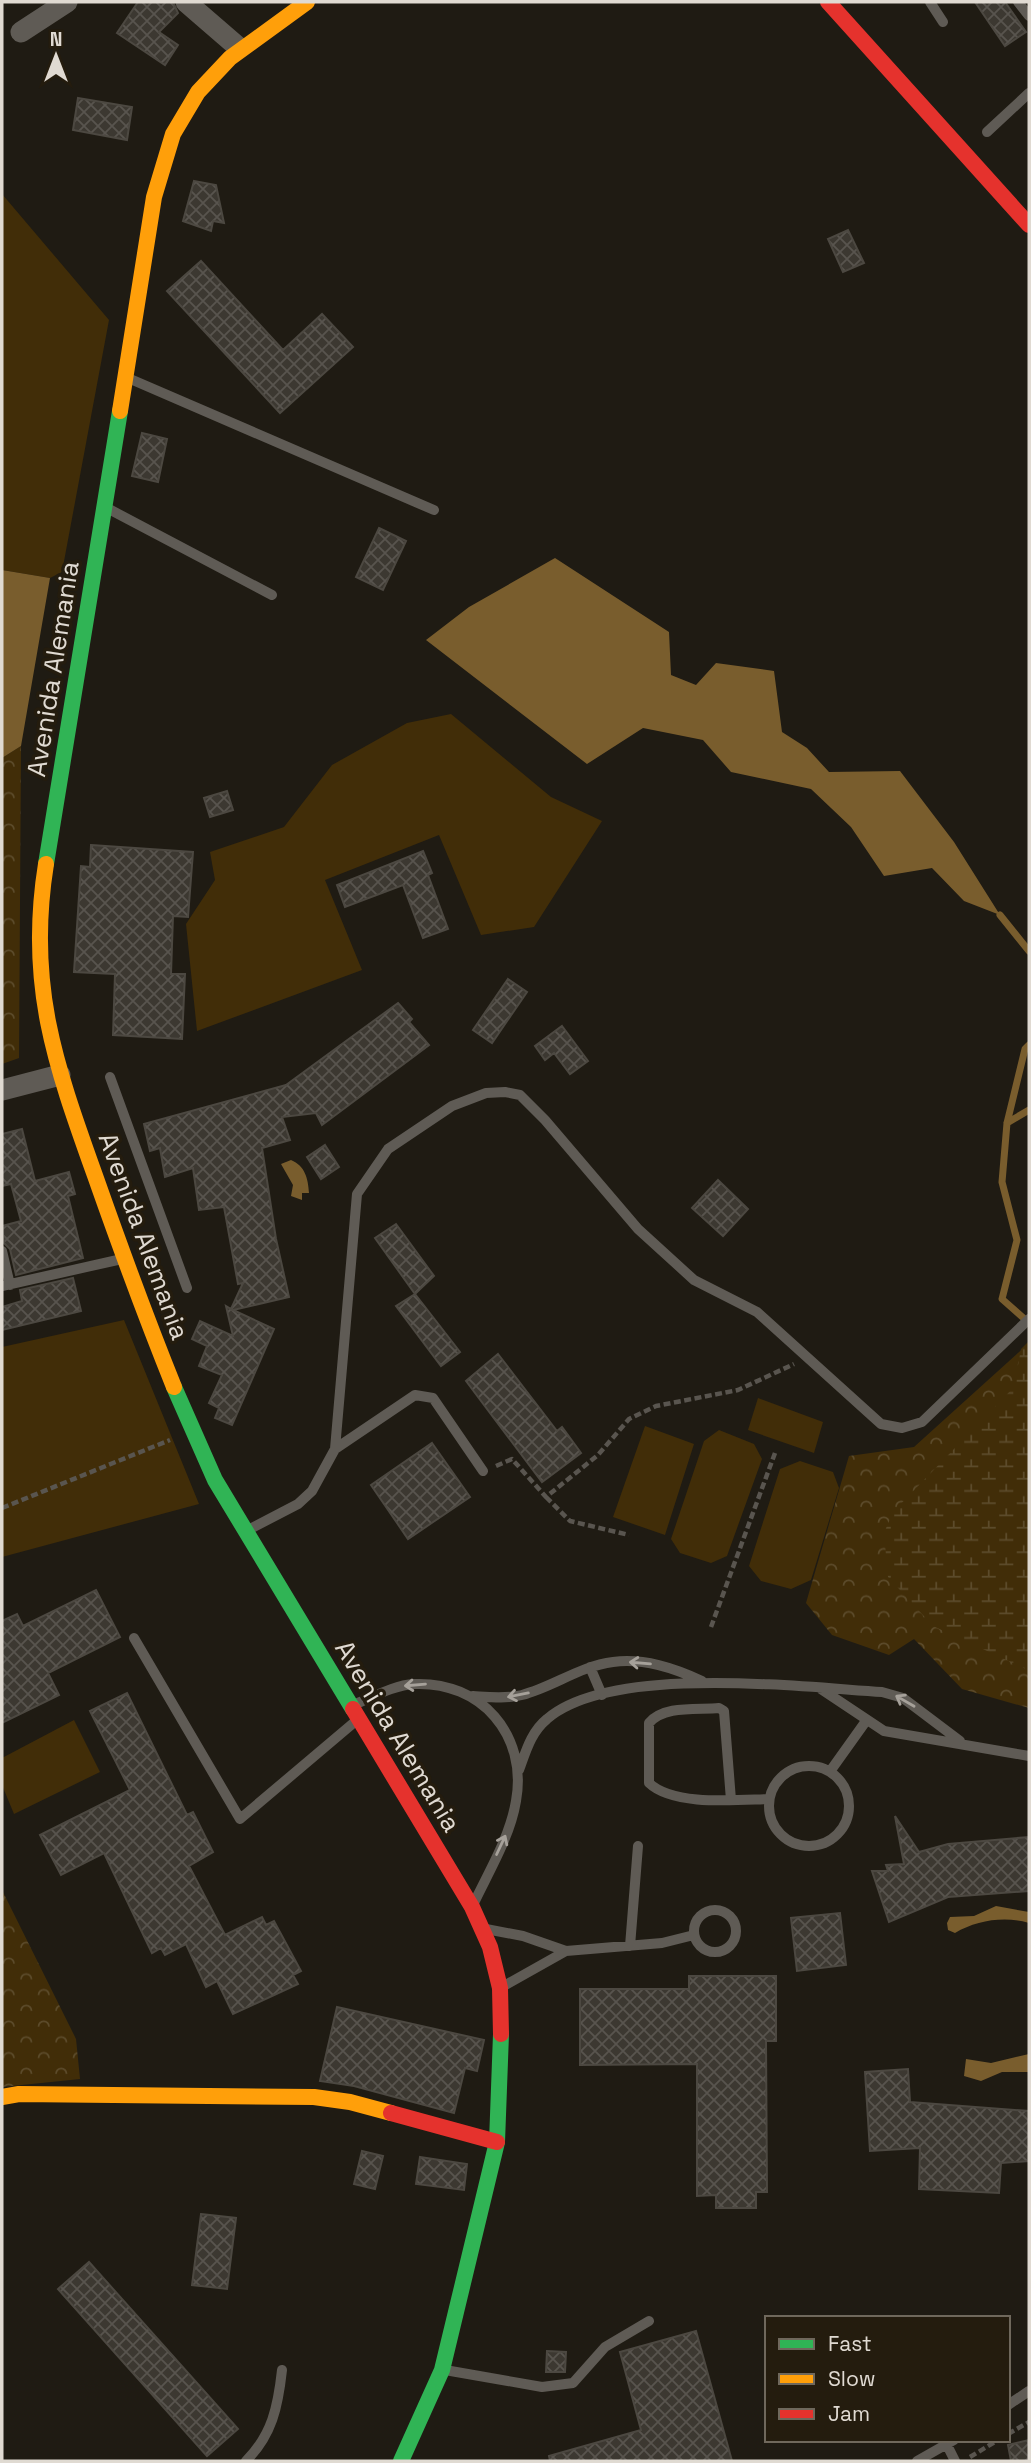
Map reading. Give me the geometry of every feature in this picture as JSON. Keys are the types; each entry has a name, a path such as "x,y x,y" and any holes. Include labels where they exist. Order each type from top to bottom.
{"street":[{"path":"21,32 66,2"},
{"path":"186,2 238,47"},
{"name":"Avenida Alemania","path":"307,2 238,47 203,84 173,134 155,197 39,909 39,964 44,1012 60,1075 124,1258 192,1430 215,1480 472,1907 500,1988 502,2071 497,2142 442,2370 401,2461"},
{"path":"828,2 1029,225"},
{"path":"2,1090 60,1075"},
{"path":"2,2097 19,2094 314,2097 350,2102 497,2142"}],"lane":[{"path":"930,2 943,22"},
{"path":"1018,2 1029,16"},
{"path":"987,132 1029,93"},
{"path":"125,377 434,510"},
{"path":"104,506 272,595"},
{"path":"110,1077 187,1289"},
{"path":"245,1531 298,1504 312,1491 335,1449 357,1194 388,1149 452,1106 486,1093 505,1092 520,1095 545,1120 638,1229 694,1280 757,1312 881,1423 902,1428 922,1422 1029,1319"},
{"path":"2,1251 6,1286 124,1258"},
{"path":"335,1449 415,1395 433,1398 483,1471"},
{"path":"134,1638 240,1819 355,1712 410,1684 435,1684 473,1696 520,1696 590,1667 614,1662 642,1662 675,1669 705,1682"},
{"path":"590,1667 602,1695"},
{"path":"472,1907 508,1830 516,1802 519,1770 536,1730 548,1717 574,1704 602,1695 705,1682 881,1692 902,1698 960,1741"},
{"path":"821,1689 866,1721 902,1736 960,1741 1000,1753 1029,1756"},
{"path":"473,1696 500,1723 513,1745 519,1770"},
{"path":"731,1800 724,1711 719,1708 663,1712 655,1716 649,1723 649,1783 668,1796 731,1800 768,1799"},
{"path":"831,1770 866,1721"},
{"path":"805,1765 831,1770 848,1790 850,1815 837,1837 814,1848 789,1843 771,1824 768,1799 781,1776 805,1765"},
{"path":"630,1946 638,1846"},
{"path":"710,1910 727,1913 736,1927 733,1943 719,1952 703,1949 694,1935 696,1919 710,1910"},
{"path":"481,1929 523,1936 566,1951 630,1946 694,1935"},
{"path":"500,1988 566,1951"},
{"path":"442,2370 542,2387 573,2383 605,2347 649,2321"},
{"path":"246,2461 260,2447 274,2421 282,2371"},
{"path":"1010,2404 1029,2391"},
{"path":"917,2461 951,2443 955,2461"}],"path":[{"path":"546,1497 598,1455 629,1419 656,1406 738,1390 808,1358"},
{"path":"2,1508 192,1430"},
{"path":"710,1627 775,1453"},
{"path":"483,1471 512,1459 570,1521 629,1535"},
{"path":"1010,2433 1029,2422"},
{"path":"963,2461 995,2442"}],"green space":[{"path":"2,194 109,320 62,572 50,578 2,570"},
{"path":"451,714 551,797 602,821 534,927 481,935 439,835 325,880 362,970 197,1031 186,924 215,880 210,852 284,827 332,765 407,723"},
{"path":"21,746 19,1058 2,1064 2,758"},
{"path":"124,1320 199,1504 2,1557 2,1347"},
{"path":"1029,1341 1029,1667 1026,1669 933,1626 888,1577 884,1533 893,1512 1014,1387 1021,1349"},
{"path":"1029,1343 1029,1708 962,1689 914,1639 889,1655 832,1635 806,1603 849,1456 914,1447"},
{"path":"758,1398 823,1422 814,1453 748,1430"},
{"path":"645,1426 694,1444 665,1535 613,1517"},
{"path":"719,1430 754,1444 762,1459 727,1556 711,1563 680,1553 671,1539 704,1441"},
{"path":"800,1461 833,1472 839,1488 811,1580 791,1589 761,1581 749,1566 780,1469"},
{"path":"74,1720 100,1772 14,1814 2,1785 2,1758"},
{"path":"2,1890 76,2039 80,2079 2,2087"}],"shaded area":[{"path":"555,558 669,632 671,675 696,685 716,663 774,671 782,732 807,748 829,772 900,771 954,842 1000,915 964,901 932,868 884,876 851,827 811,789 731,772 703,740 643,728 587,764 426,640 469,607"},
{"path":"2,570 50,578 21,746 2,758"},
{"path":"291,1160 303,1169 307,1178 309,1193 302,1193 302,1200 291,1196 293,1185 281,1164"},
{"path":"996,1906 1029,1912 1029,1923 1001,1920 972,1925 955,1933 948,1930 950,1917 974,1916"},
{"path":"1029,2054 1029,2072 1002,2072 981,2081 964,2076 966,2059 991,2063"}],"building":[{"path":"138,2 173,2 178,13 159,32 178,45 165,65 117,33"},
{"path":"975,2 1005,2 1026,32 1005,46"},
{"path":"78,98 132,107 127,140 73,130"},
{"path":"194,181 216,185 224,223 213,221 211,231 183,221"},
{"path":"848,230 864,263 843,272 828,239"},
{"path":"201,261 283,350 322,314 353,347 280,413 167,291"},
{"path":"142,433 167,439 158,482 132,476"},
{"path":"379,528 406,541 383,590 356,577"},
{"path":"227,791 233,810 210,817 204,798"},
{"path":"91,845 193,852 188,917 173,916 171,974 185,974 182,1039 113,1035 115,974 74,972 81,866 90,867"},
{"path":"423,851 432,873 428,875 448,929 423,938 403,885 345,907 337,885"},
{"path":"508,979 527,992 492,1043 473,1030"},
{"path":"398,1003 412,1019 409,1022 429,1045 322,1125 316,1113 282,1117 290,1140 262,1148 276,1239 289,1297 233,1310 274,1329 232,1425 215,1418 219,1408 209,1403 222,1375 199,1366 207,1346 192,1339 200,1321 233,1336 226,1306 231,1309 243,1283 238,1284 224,1207 199,1210 193,1168 165,1177 160,1148 150,1151 144,1124 286,1085"},
{"path":"562,1026 588,1061 570,1074 554,1053 545,1060 535,1046"},
{"path":"22,1129 35,1181 69,1172 75,1194 68,1196 83,1258 16,1275 10,1249 4,1243 2,1226 21,1221 11,1184 2,1186 2,1134"},
{"path":"325,1145 339,1167 321,1179 307,1157"},
{"path":"718,1180 748,1209 723,1236 692,1208"},
{"path":"396,1224 434,1276 415,1294 375,1238"},
{"path":"73,1278 81,1311 2,1330 2,1307 22,1301 20,1290"},
{"path":"415,1294 460,1352 441,1366 396,1306"},
{"path":"498,1354 557,1431 562,1427 581,1453 542,1482 466,1381"},
{"path":"432,1443 470,1497 408,1539 371,1485"},
{"path":"96,1590 120,1637 48,1673 59,1695 2,1723 2,1621 17,1614 23,1626"},
{"path":"127,1693 187,1815 193,1812 213,1852 189,1866 225,1935 262,1917 266,1925 274,1921 301,1971 293,1975 298,1984 233,2014 217,1981 206,1987 186,1944 165,1955 161,1948 152,1953 104,1853 61,1875 40,1835 130,1790 90,1711"},
{"path":"895,1816 919,1852 948,1844 1029,1837 1029,1891 948,1897 889,1922 872,1871 888,1871 886,1865 904,1864"},
{"path":"840,1913 846,1965 797,1971 791,1918"},
{"path":"689,1976 776,1976 776,2041 766,2041 767,2192 756,2192 756,2208 716,2208 716,2195 697,2196 697,2064 580,2065 580,1989 689,1989"},
{"path":"337,2007 484,2040 477,2071 465,2068 454,2113 354,2086 320,2081"},
{"path":"908,2069 910,2102 1029,2111 1029,2161 1001,2163 999,2193 919,2189 920,2148 870,2151 865,2072"},
{"path":"362,2151 383,2156 375,2189 354,2184"},
{"path":"420,2157 467,2164 464,2190 416,2184"},
{"path":"201,2214 236,2218 227,2289 192,2285"},
{"path":"89,2262 238,2429 207,2456 58,2289"},
{"path":"696,2331 732,2461 550,2461 549,2456 641,2430 620,2352"},
{"path":"547,2351 566,2352 565,2372 546,2372"},
{"path":"1029,2440 1029,2461 1011,2461 1008,2445"}],"waterway":[{"path":"1000,915 1029,951"},
{"path":"1028,1322 1002,1299 1017,1240 1002,1182 1007,1123 1025,1049 1029,1045"},
{"path":"1007,1123 1029,1110"}],"traffic: fast":[{"path":"46,864 120,411"},
{"path":"174,1387 215,1480 353,1709"},
{"path":"401,2461 442,2370 497,2142 501,2034"}],"traffic: slow":[{"path":"120,411 154,197 173,134 198,92 230,58 307,2"},
{"path":"46,864 40,950 43,989 58,1065 116,1235 174,1387"},
{"path":"2,2097 19,2094 314,2097 350,2102 391,2113"}],"traffic: jam":[{"path":"828,2 1029,225"},
{"path":"353,1709 472,1907 490,1947 500,1988 501,2034"},
{"path":"391,2113 497,2142"}]}
